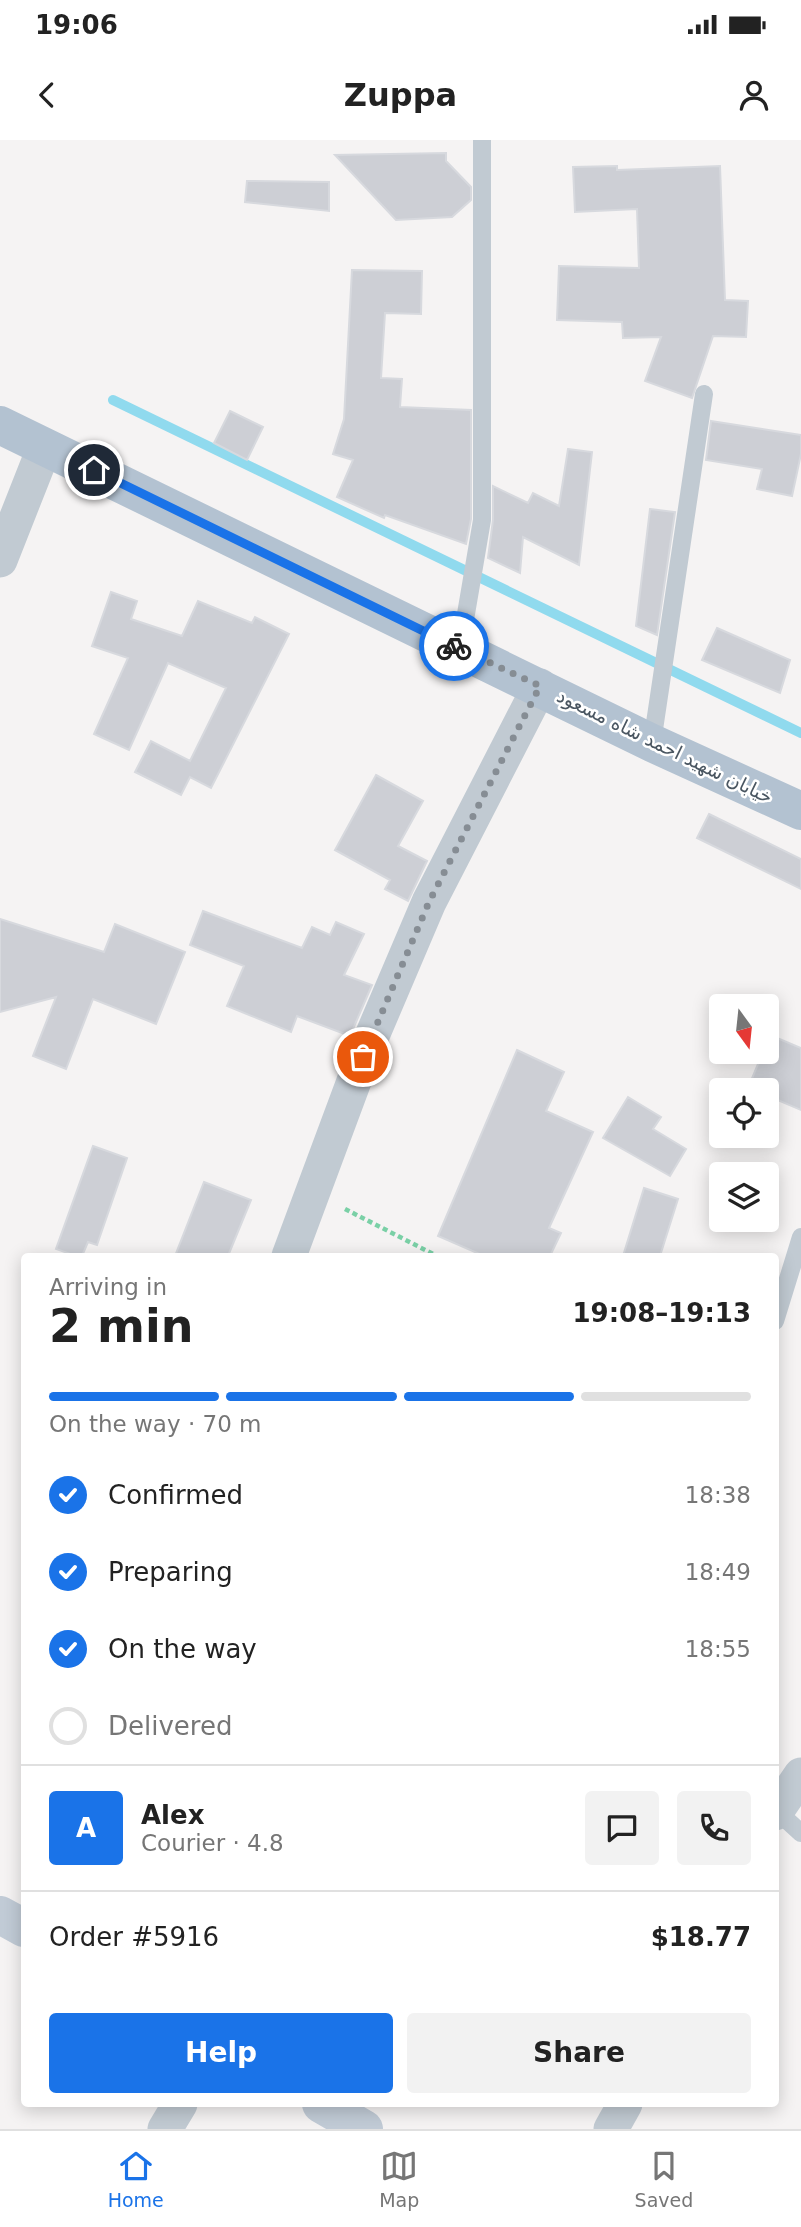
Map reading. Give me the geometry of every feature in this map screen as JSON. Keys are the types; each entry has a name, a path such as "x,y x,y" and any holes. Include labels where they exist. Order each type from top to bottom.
{"main road":[{"name":"خیابان شهید احمد شاه مسعود","path":"0,425 540,686 652,743 801,811"},
{"path":"0,1914 21,1926"},
{"path":"329,2107 361,2119"}],"street":[{"path":"0,560 45,446"},
{"path":"290,1253 363,1057 429,902 540,686"},
{"path":"784,1819 801,1775"},
{"path":"165,2129 178,2107"},
{"path":"611,2129 623,2107"}],"lane":[{"path":"460,649 482,520 482,140"},
{"path":"652,743 704,394"},
{"path":"779,1308 801,1237"}],"path":[{"path":"313,1192 431,1253"}],"building":[{"path":"446,153 446,161 471,187 471,200 452,217 396,220 335,155"},
{"path":"617,166 617,170 720,166 725,300 748,301 746,337 713,336 692,398 645,381 661,337 623,338 622,322 557,320 559,266 639,268 637,209 575,212 573,167"},
{"path":"247,181 329,182 329,211 245,202"},
{"path":"352,270 422,271 421,314 385,313 381,378 402,379 400,407 471,410 471,519 466,544 385,515 384,518 337,497 353,460 333,454 344,419"},
{"path":"230,411 263,427 247,460 214,443"},
{"path":"711,421 801,435 801,454 792,496 757,489 762,469 706,460"},
{"path":"568,449 592,452 579,565 523,537 520,573 488,558 493,520 493,486 528,503 533,493 559,506"},
{"path":"650,509 675,512 657,635 636,626"},
{"path":"111,592 137,601 131,619 182,636 198,601 252,623 255,617 289,634 211,788 190,777 181,795 135,772 151,741 190,761 226,688 168,663 129,750 94,734 128,658 92,646"},
{"path":"717,628 790,660 780,693 702,660"},
{"path":"376,775 423,801 398,846 427,861 408,901 385,889 390,880 335,850"},
{"path":"709,814 801,859 801,889 697,838"},
{"path":"203,911 302,948 312,927 330,935 336,922 364,934 344,975 372,985 350,1036 297,1016 291,1032 227,1006 244,966 190,945"},
{"path":"0,919 104,952 115,924 185,952 156,1024 93,999 66,1069 33,1056 56,997 0,1012"},
{"path":"779,1039 801,1048 801,1110 779,1101 779,1078 752,1078 758,1064 779,1064"},
{"path":"517,1050 564,1072 546,1111 593,1132 549,1228 561,1233 551,1253 477,1253 438,1236"},
{"path":"628,1097 661,1117 653,1129 686,1149 670,1176 603,1138"},
{"path":"93,1146 127,1158 97,1245 88,1242 83,1253 67,1253 56,1249"},
{"path":"204,1182 251,1200 229,1253 176,1253"},
{"path":"644,1188 678,1199 661,1253 624,1253"}],"waterway":[{"path":"113,400 801,733"}],"way so far":[{"path":"363,1057 429,902 540,686 454,646"}],"route":[{"path":"94,470 454,646"}]}
